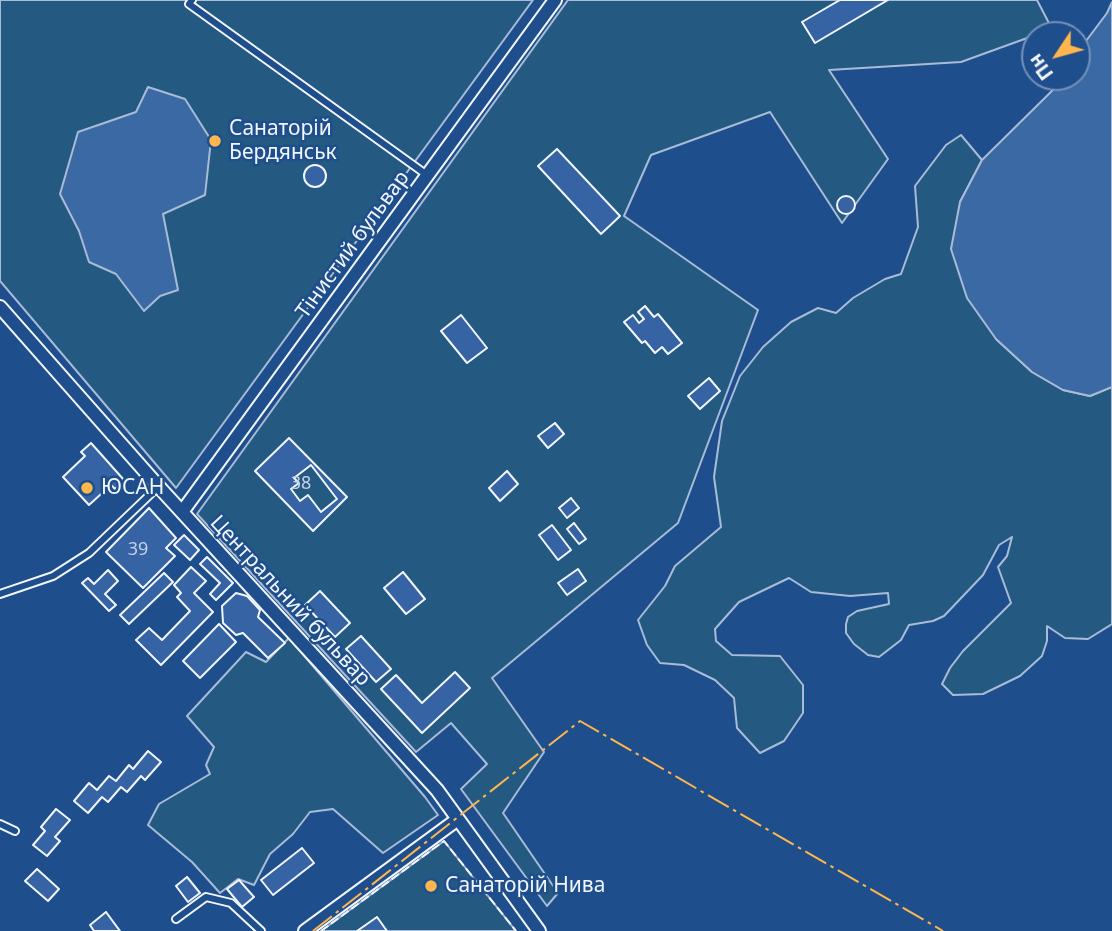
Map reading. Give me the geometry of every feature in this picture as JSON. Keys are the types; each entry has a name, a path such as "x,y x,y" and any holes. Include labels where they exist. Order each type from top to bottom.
{"street":[{"name":"Тінистий бульвар","path":"182,512 555,0"},
{"name":"Центральний бульвар","path":"0,307 159,487 437,790 539,931"},
{"path":"305,931 458,820"}],"lane":[{"path":"192,0 189,4 427,175"},
{"path":"0,594 53,576 89,553 159,487"},
{"path":"0,824 15,831"},
{"path":"176,919 206,897 231,903 261,931"}],"shaded area":[{"name":"Санаторій Бердянськ","path":"0,0 533,0 176,488 0,281"},
{"path":"568,0 1037,0 1048,21 1021,21 1021,40 961,62 829,70 888,159 842,223 770,112 651,155 624,216 758,310 678,523 492,678 544,752 503,813 558,893 547,906 461,789 487,764 451,723 416,752 197,514"},
{"path":"1112,2 1112,387 1090,396 1063,390 1032,372 996,339 967,298 951,249 960,202 982,160 1052,91 1091,91 1091,34"},
{"path":"148,87 185,99 211,140 205,195 163,214 178,290 160,296 144,311 116,274 89,262 79,231 60,194 78,132 136,112"},
{"path":"961,135 982,160 960,202 996,339 1032,372 1063,390 1090,396 1112,387 1112,624 1088,639 1065,638 1047,626 1047,641 1042,656 1020,676 983,694 953,695 942,684 950,668 963,651 1011,603 998,567 1007,556 1012,537 999,545 983,575 944,616 933,621 909,625 901,640 879,657 868,655 854,644 846,633 846,624 848,617 857,611 889,604 888,593 850,596 811,592 789,578 739,602 715,629 716,641 732,655 780,656 803,685 803,713 784,741 760,753 737,728 734,698 715,680 684,665 660,663 647,645 638,620 665,586 675,566 721,527 714,477 722,421 740,376 763,347 791,322 818,308 836,313 853,298 885,279 901,274 918,227 915,186 946,145"},
{"path":"289,638 438,815 383,853 333,809 310,812 293,834 270,854 254,885 238,879 220,893 192,862 148,825 159,804 210,774 206,765 214,747 187,716 246,652 266,662"},
{"name":"Санаторій Нива","path":"444,841 516,931 321,931"}],"building":[{"path":"840,0 888,0 815,43 802,22"},
{"path":"557,149 620,216 601,234 538,166"},
{"path":"315,165 323,168 326,176 323,184 315,187 307,184 304,176 307,168"},
{"path":"842,196 850,196 855,205 853,212 842,214 837,209 837,201"},
{"path":"645,306 654,317 658,314 682,343 668,354 662,347 655,353 645,341 642,343 624,322 633,315 639,323 644,319 638,312"},
{"path":"461,315 487,348 467,363 441,331"},
{"path":"709,378 720,391 700,409 688,396"},
{"path":"555,423 564,434 548,448 538,436"},
{"path":"289,438 347,497 313,531 255,471"},
{"path":"91,443 124,480 115,489 111,485 89,505 63,477 85,456 81,452"},
{"path":"311,465 337,499 321,512 308,495 300,501 291,489 299,483 294,478"},
{"path":"507,471 518,484 500,501 489,488"},
{"path":"571,498 579,508 567,518 559,508"},
{"path":"149,508 176,538 166,548 175,556 143,588 106,552"},
{"path":"574,523 586,539 579,544 567,529"},
{"path":"552,525 571,550 558,560 539,535"},
{"path":"184,535 199,550 190,560 174,545"},
{"path":"207,557 233,583 216,600 210,594 220,583 200,564"},
{"path":"191,567 206,581 194,593 213,612 161,665 136,640 149,628 162,640 190,611 177,597 181,593 174,585"},
{"path":"578,569 586,581 567,595 558,583"},
{"path":"108,570 118,581 105,594 116,605 109,611 82,583 88,578 94,584"},
{"path":"403,572 425,599 406,614 384,588"},
{"path":"164,573 173,582 129,624 120,615"},
{"path":"320,591 350,623 335,637 305,605"},
{"path":"236,593 247,596 260,610 258,617 285,643 268,658 243,633 236,635 223,623 222,606"},
{"path":"219,624 236,642 200,678 183,661"},
{"path":"361,636 391,669 376,682 346,649"},
{"path":"455,672 470,688 422,733 381,689 396,675 422,703"},
{"path":"148,751 161,762 145,780 141,776 127,792 121,787 108,802 102,797 88,813 74,801 89,783 97,790 109,776 116,781 129,765 133,769"},
{"path":"56,809 70,820 55,837 60,841 47,856 33,845 45,831 41,827"},
{"path":"302,848 314,863 273,895 261,880"},
{"path":"37,869 59,889 48,901 25,881"},
{"path":"187,877 200,893 188,902 176,886"},
{"path":"239,880 254,897 242,907 227,889"},
{"path":"106,912 120,931 94,931 90,925"},
{"path":"377,917 387,931 357,931"}],"fence":[{"path":"321,931 444,841 516,931"}],"power":[{"path":"313,931 580,721 943,931"}],"place":[{"name":"Санаторій Бердянськ","path":"215,141"},
{"name":"ЮСАН","path":"87,488"},
{"name":"Санаторій Нива","path":"431,886"}]}
